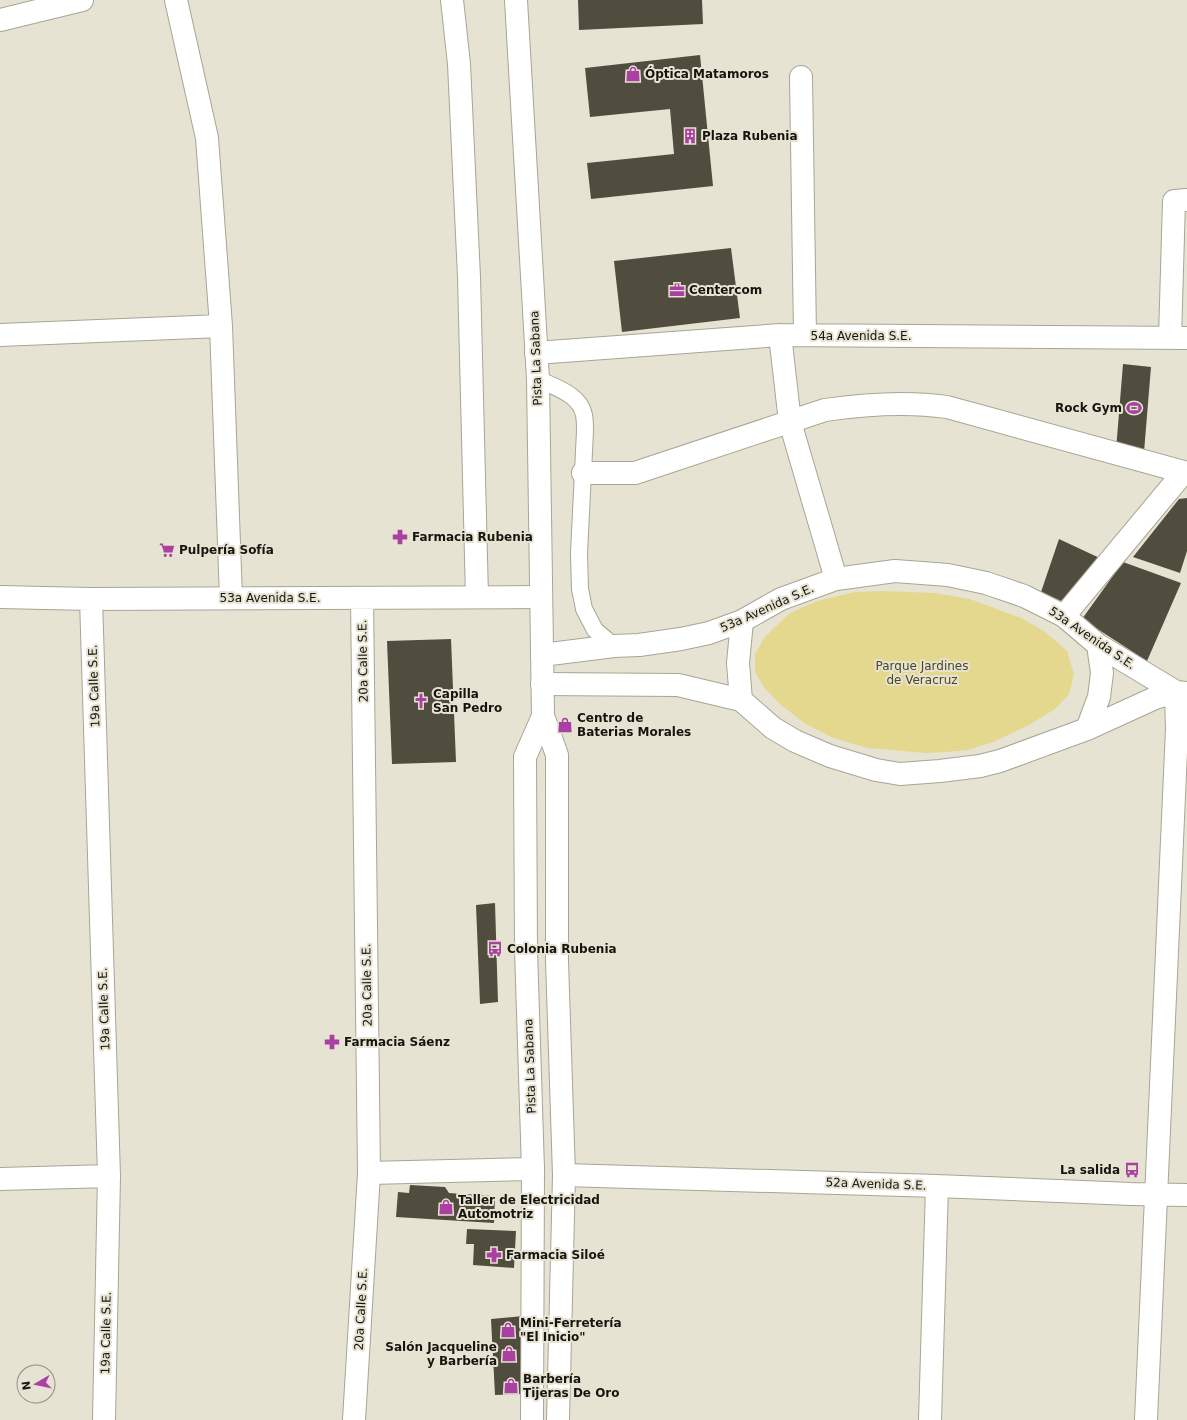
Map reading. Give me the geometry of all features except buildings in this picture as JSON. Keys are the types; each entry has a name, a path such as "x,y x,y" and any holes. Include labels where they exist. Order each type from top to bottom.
{"street":[{"path":"0,20 82,0"},
{"path":"176,0 207,138 220,326 231,598"},
{"path":"452,0 460,64 468,253 477,597"},
{"name":"Pista La Sabana","path":"516,0 538,379 543,716 557,755 557,961 564,1175 558,1420"},
{"path":"801,77 805,335"},
{"path":"1179,338 1174,201 1187,200"},
{"path":"0,335 220,326"},
{"path":"780,335 790,422 836,579"},
{"name":"54a Avenida S.E.","path":"536,354 780,335 1179,338"},
{"path":"583,473 635,473 824,410 852,406 898,403 925,404 947,407 1185,473 1064,616"},
{"name":"53a Avenida S.E.","path":"542,655 614,646 639,645 710,633 742,621 781,599 836,579 895,571 948,574 986,583 1024,596 1064,616 1098,645 1181,692"},
{"name":"53a Avenida S.E.","path":"0,597 91,599 541,597"},
{"name":"20a Calle S.E.","path":"354,1420 369,1173 362,598"},
{"name":"19a Calle S.E.","path":"91,599 109,1176 104,1420"},
{"path":"741,700 738,663 742,621"},
{"path":"1087,729 1099,697 1102,673 1098,645"},
{"path":"542,684 678,685 741,700 773,728 796,741 830,756 876,770 900,774 980,766 1000,761 1087,729 1155,698 1181,692 1177,729 1146,1420"},
{"name":"Pista La Sabana","path":"532,1420 533,1169 526,950 525,757 543,716"},
{"path":"369,1173 533,1169"},
{"name":"52a Avenida S.E.","path":"564,1175 1187,1195"},
{"path":"0,1178 109,1176"},
{"path":"930,1420 937,1186"}],"lane":[{"path":"538,379 570,395 578,402 584,414 585,431 580,589 584,609 595,630 614,646"}],"green space":[{"name":"Parque Jardines de Veracruz","path":"881,591 935,593 970,599 1021,618 1044,631 1067,651 1074,674 1069,694 1055,709 1029,725 993,742 968,750 925,753 868,748 833,738 804,723 780,704 763,686 755,672 755,654 764,638 789,614 803,607 821,600 855,592"}],"place":[{"name":"Óptica Matamoros","path":"633,74"},
{"name":"Plaza Rubenia","path":"690,136"},
{"name":"Centercom","path":"677,290"},
{"name":"Rock Gym","path":"1134,408"},
{"name":"Farmacia Rubenia","path":"400,537"},
{"name":"Pulpería Sofía","path":"167,550"},
{"name":"Capilla San Pedro","path":"421,701"},
{"name":"Centro de Baterias Morales","path":"565,725"},
{"name":"Colonia Rubenia","path":"495,949"},
{"name":"Farmacia Sáenz","path":"332,1042"},
{"name":"La salida","path":"1132,1170"},
{"name":"Taller de Electricidad Automotriz","path":"446,1207"},
{"name":"Farmacia Siloé","path":"494,1255"},
{"name":"Mini-Ferretería \"El Inicio\"","path":"508,1330"},
{"name":"Salón Jacqueline y Barbería","path":"509,1354"},
{"name":"Barbería Tijeras De Oro","path":"511,1386"}]}
